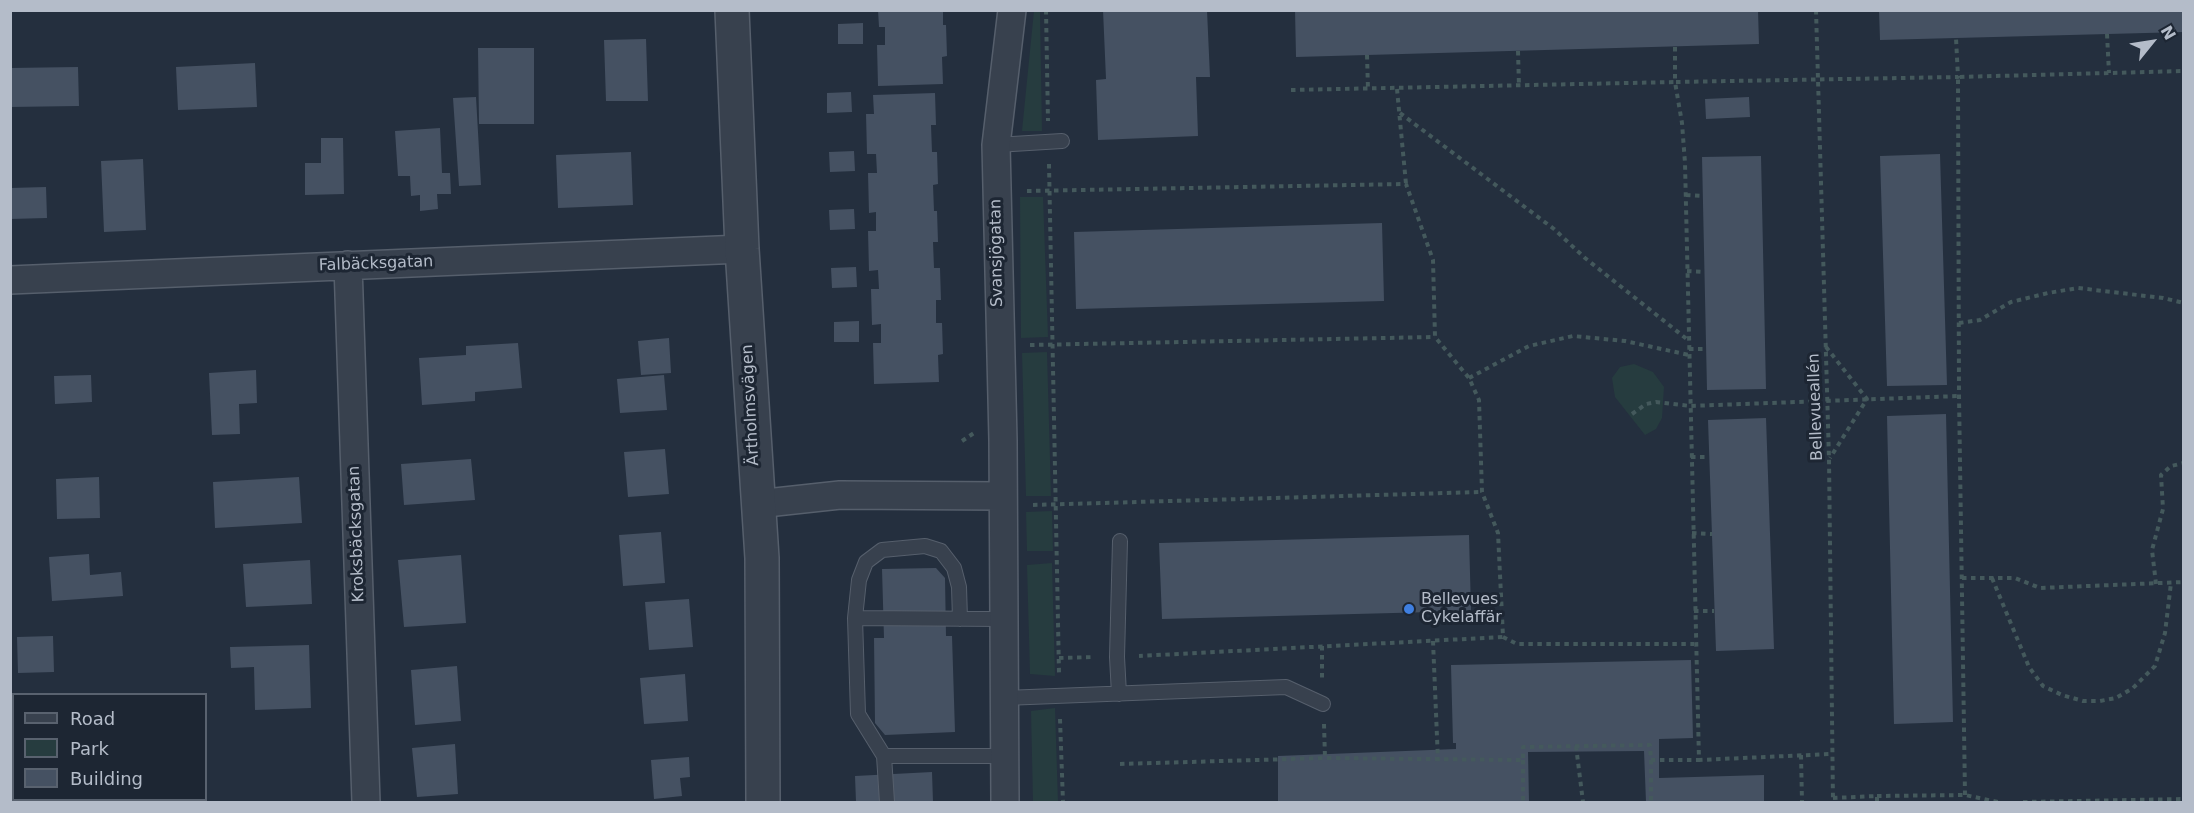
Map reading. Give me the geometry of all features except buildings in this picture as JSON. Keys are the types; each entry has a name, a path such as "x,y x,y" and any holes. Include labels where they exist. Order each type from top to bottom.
{"street":[{"name":"Ärtholmsvägen","path":"732,10 742,249 762,558 763,802"},
{"name":"Svansjögatan","path":"1005,802 996,145 1012,10"},
{"name":"Falbäcksgatan","path":"10,280 742,249"},
{"name":"Kroksbäcksgatan","path":"348,265 366,802"},
{"path":"757,504 840,495 1002,501"}],"lane":[{"path":"996,145 1056,141"},
{"path":"1119,694 1117,657 1120,541"},
{"path":"887,802 884,756 858,714 855,618 859,580 866,562 882,550 925,546 941,552 954,568 959,587 960,619"},
{"path":"855,618 1004,619"},
{"path":"1004,698 1286,687 1323,704"},
{"path":"884,756 1005,756"}],"path":[{"path":"1046,10 1056,141 1050,191 1063,802"},
{"name":"Bellevueallén","path":"1816,10 1828,401 1833,800"},
{"path":"2107,34 2109,73"},
{"path":"1956,38 1965,795"},
{"path":"1675,47 1675,82 1682,123 1686,195 1698,760"},
{"path":"1518,51 1519,87"},
{"path":"1367,55 1368,89"},
{"path":"1291,90 1818,81 2184,71"},
{"path":"1397,89 1406,184 1433,260 1435,337 1469,378 1479,400 1482,492 1497,534 1503,637"},
{"path":"1400,113 1554,229 1585,258 1688,340"},
{"path":"996,191 1406,184"},
{"path":"1686,195 1703,196"},
{"path":"1687,272 1705,272"},
{"path":"1959,323 1980,320 2011,303 2078,288 2163,298 2184,303"},
{"path":"1469,378 1529,346 1573,336 1625,341 1689,355"},
{"path":"999,347 1435,337"},
{"path":"1826,346 1867,399"},
{"path":"1689,349 1706,349"},
{"path":"1632,414 1646,404 1656,402 1690,406 1959,396"},
{"path":"1829,459 1867,399"},
{"path":"1691,458 1709,457"},
{"path":"2156,584 2152,550 2163,509 2161,476 2170,466 2184,463"},
{"path":"1002,501 1056,504 1482,492"},
{"path":"1692,533 1712,534"},
{"path":"1962,578 2015,578 2040,588 2184,582"},
{"path":"1992,578 2029,667 2043,686 2083,701 2116,698 2133,688 2155,666 2165,633 2171,583"},
{"path":"1694,611 1714,611"},
{"path":"1059,658 1503,637 1517,644 1694,644"},
{"path":"1433,641 1437,760"},
{"path":"1323,704 1325,758"},
{"path":"1523,802 1523,747 1650,745 1651,802"},
{"path":"1576,746 1582,802"},
{"path":"1651,760 1831,754"},
{"path":"1801,755 1802,802"},
{"path":"1120,764 1325,758 1523,760"},
{"path":"1833,800 1877,796 1965,795 1998,802"},
{"path":"1877,796 1877,802"},
{"path":"2023,802 2184,799"}],"green space":[{"path":"1034,11 1040,11 1042,131 1022,131"},
{"path":"1020,197 1043,197 1048,337 1021,338"},
{"path":"1047,352 1051,496 1026,496 1022,353"},
{"path":"1634,364 1653,372 1664,387 1662,418 1656,429 1645,435 1615,397 1612,378 1620,367"},
{"path":"1052,511 1053,551 1027,551 1026,512"},
{"path":"1052,563 1055,676 1030,674 1027,565"},
{"path":"1055,708 1058,802 1033,802 1031,711"}],"place":[{"name":"Bellevues Cykelaffär","path":"1409,609"}]}
